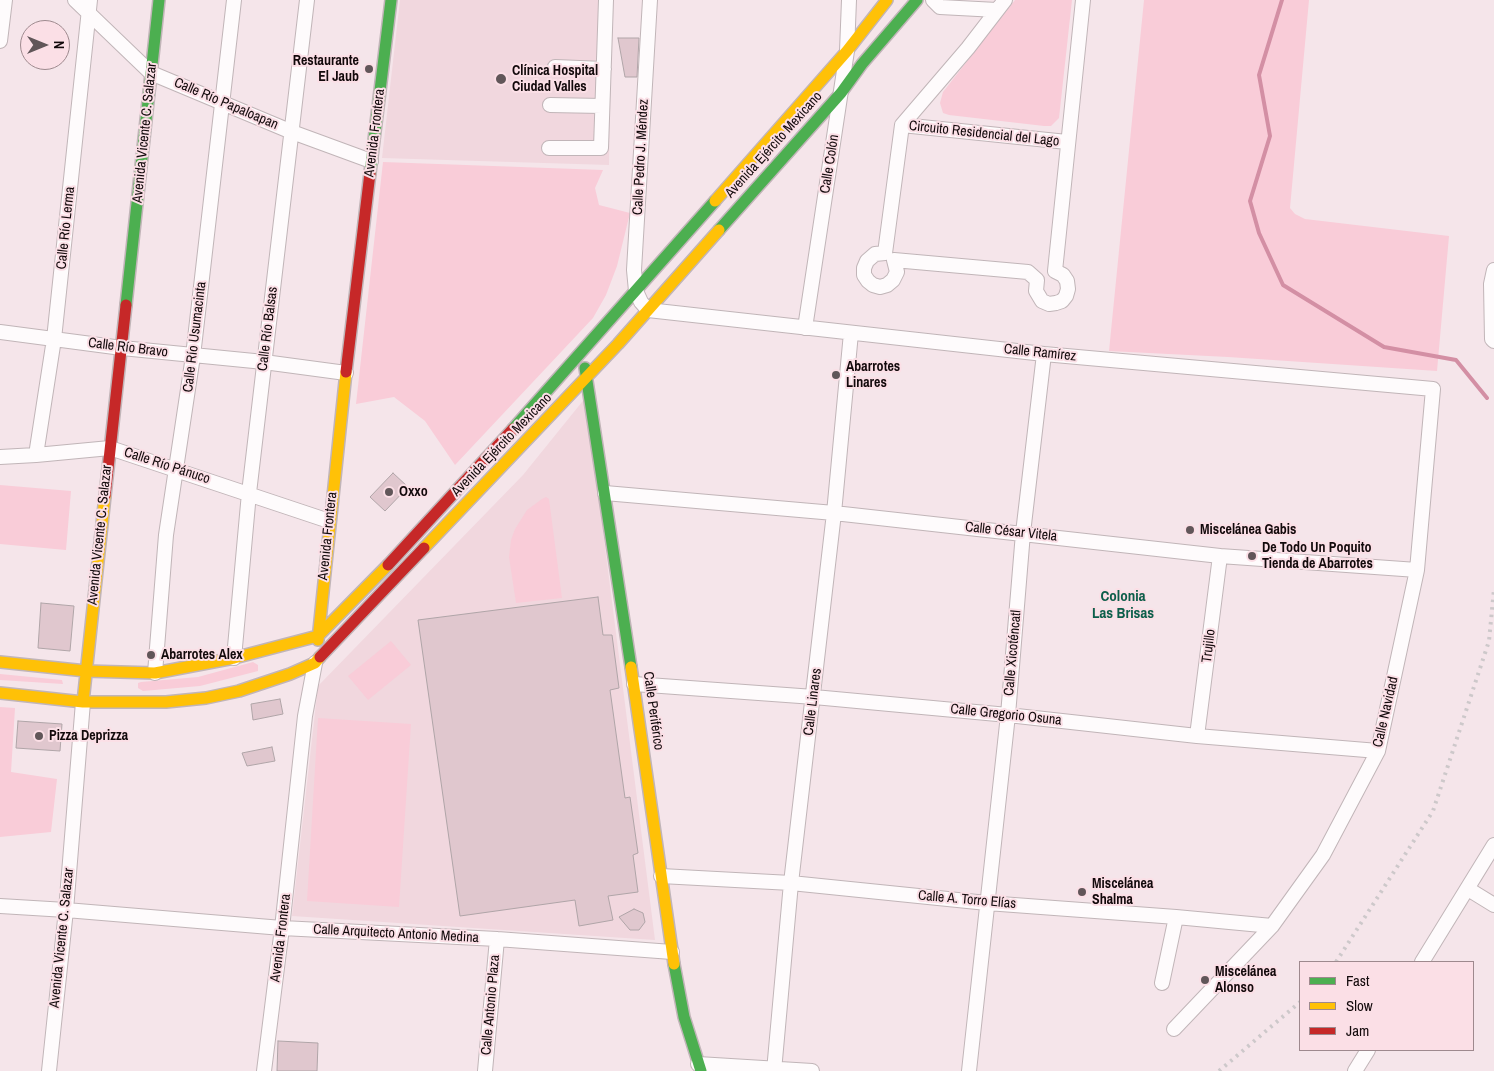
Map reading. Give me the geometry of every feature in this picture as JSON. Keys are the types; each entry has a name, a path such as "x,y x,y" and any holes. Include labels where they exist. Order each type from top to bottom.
{"main road":[{"name":"Avenida Vicente C. Salazar","path":"83,702 159,0"},
{"name":"Avenida Frontera","path":"315,663 329,521 391,0"},
{"name":"Avenida Ejército Mexicano","path":"318,636 398,554 581,354 847,51 887,0"},
{"name":"Avenida Ejército Mexicano","path":"0,693 83,702 166,702 206,698 247,688 290,674 315,663 648,310 841,93 862,64 917,0"},
{"name":"Calle Periférico","path":"581,354 587,376 634,684 672,952 684,1017 700,1068"},
{"path":"0,662 86,671 155,673 234,658 318,636"}],"street":[{"path":"0,41 4,0"},
{"name":"Calle Río Papaloapan","path":"75,0 90,6 151,72 292,132 372,161"},
{"name":"Calle Río Usumacinta","path":"155,673 166,535 193,356 234,0"},
{"name":"Calle Río Balsas","path":"234,658 249,493 306,0"},
{"path":"549,148 601,148 606,0"},
{"name":"Calle Pedro J. Méndez","path":"648,310 641,302 636,291 634,270 650,0"},
{"name":"Calle Colón","path":"805,328 847,51 849,0"},
{"path":"933,0 940,7 1001,5"},
{"name":"Circuito Residencial del Lago","path":"1001,5 968,48 902,125 885,253 875,254 866,261 864,268 864,274 873,285 887,285 893,280 897,272 894,260 1028,272 1037,280 1036,291 1042,301 1049,304 1056,304 1062,301 1068,289 1067,281 1063,275 1055,271 1083,0"},
{"name":"Calle Río Lerma","path":"36,456 54,339 90,6"},
{"path":"555,67 604,69"},
{"path":"550,105 602,106"},
{"name":"Circuito Residencial del Lago","path":"902,125 1067,142"},
{"path":"1494,270 1492,284 1492,339 1494,341"},
{"name":"Calle Ramírez","path":"648,310 1044,354 1433,389"},
{"name":"Calle Río Bravo","path":"0,332 122,348 264,362 346,373"},
{"name":"Calle Linares","path":"774,1070 791,883 814,697 851,333"},
{"name":"Calle Xicoténcatl","path":"969,1071 1008,715 1024,533 1044,354"},
{"name":"Calle Navidad","path":"1174,1029 1272,926 1322,855 1378,751 1417,570 1433,389"},
{"name":"Calle Río Pánuco","path":"0,457 36,456 110,448 329,521"},
{"name":"Calle César Vitela","path":"605,494 834,513 1220,556 1417,570"},
{"name":"Trujillo","path":"1198,736 1220,556"},
{"name":"Avenida Frontera","path":"264,1071 305,716 315,663"},
{"name":"Calle Gregorio Osuna","path":"634,684 814,697 1008,715 1198,736 1378,751"},
{"name":"Avenida Vicente C. Salazar","path":"49,1071 66,910 83,702"},
{"path":"1423,961 1494,845"},
{"name":"Calle A. Torro Elías","path":"661,876 791,883 987,903 1272,926"},
{"path":"1468,889 1494,905"},
{"name":"Calle Arquitecto Antonio Medina","path":"0,906 282,928 497,939 672,952"},
{"path":"1162,983 1176,917"},
{"name":"Calle Antonio Plaza","path":"485,1071 497,939"},
{"path":"1355,1071 1367,1051"},
{"path":"700,1068 812,1071"}],"shaded area":[{"name":"Clínica Hospital Ciudad Valles","path":"400,0 611,0 609,165 382,158"},
{"path":"1015,0 1072,0 1059,118 1051,126 1044,126 943,113 940,103 943,92"},
{"path":"1144,0 1309,0 1290,208 1295,214 1305,219 1449,236 1437,371 1109,351"},
{"path":"383,162 603,170 595,188 599,205 630,213 617,266 606,295 593,318 455,465 425,421 394,397 356,404"},
{"path":"586,397 655,940 292,916 318,686 523,475"},
{"path":"0,485 71,491 66,550 0,544"},
{"path":"546,497 549,499 562,598 516,603 509,557 511,540 515,529 527,510"},
{"path":"391,641 411,665 368,700 348,676"},
{"path":"253,662 258,665 258,671 200,686 143,691 138,688 138,683 141,682 198,677"},
{"path":"0,674 62,680 63,684 0,680"},
{"path":"0,707 15,708 11,772 57,779 51,832 0,837"},
{"path":"318,718 411,724 399,907 307,901"}],"building":[{"path":"618,38 639,38 637,77 625,77"},
{"name":"Oxxo","path":"393,473 408,487 385,511 370,497"},
{"path":"598,597 603,635 612,635 619,688 610,690 625,798 630,797 638,853 633,855 638,892 608,896 613,920 579,926 575,900 460,916 418,620"},
{"path":"41,603 74,606 70,651 38,648"},
{"path":"280,699 283,714 253,720 251,704"},
{"name":"Pizza Deprizza","path":"18,721 62,724 60,751 16,748"},
{"path":"272,747 275,761 247,766 242,753"},
{"path":"634,909 643,913 645,922 639,930 630,930 619,917"},
{"path":"278,1041 318,1043 317,1071 277,1071"}],"waterway":[{"path":"1282,0 1259,75 1270,136 1250,201 1259,233 1283,285 1384,347 1456,360 1487,398"}],"railway":[{"path":"1337,961 1433,811 1489,641 1494,589"},
{"path":"1219,1071 1299,1003"}],"traffic: fast":[{"path":"126,305 159,0"},
{"path":"370,173 391,0"},
{"path":"719,230 841,93 862,64 917,0"},
{"path":"513,429 715,201"},
{"path":"585,368 631,667"},
{"path":"674,964 684,1017 701,1071"}],"traffic: slow":[{"path":"715,201 847,51 887,0"},
{"path":"424,548 618,344 719,230"},
{"path":"318,640 346,372"},
{"path":"83,702 105,496"},
{"path":"0,662 86,671 155,673 234,658 318,636 388,565"},
{"path":"0,693 83,702 166,702 206,698 239,691 290,674 315,663 320,657"},
{"path":"631,667 674,964"}],"traffic: jam":[{"path":"346,372 370,173"},
{"path":"105,496 126,305"},
{"path":"388,565 513,429"},
{"path":"320,657 424,548"}],"place":[{"name":"Restaurante El Jaub","path":"369,69"},
{"name":"Clínica Hospital Ciudad Valles","path":"501,79"},
{"name":"Abarrotes Linares","path":"836,375"},
{"name":"Oxxo","path":"389,492"},
{"name":"Miscelánea Gabis","path":"1190,530"},
{"name":"De Todo Un Poquito Tienda de Abarrotes","path":"1252,556"},
{"name":"Abarrotes Alex","path":"151,655"},
{"name":"Pizza Deprizza","path":"39,736"},
{"name":"Miscelánea Shalma","path":"1082,892"},
{"name":"Miscelánea Alonso","path":"1205,980"}],"district":[{"name":"Colonia Las Brisas","path":"1123,606"}]}
